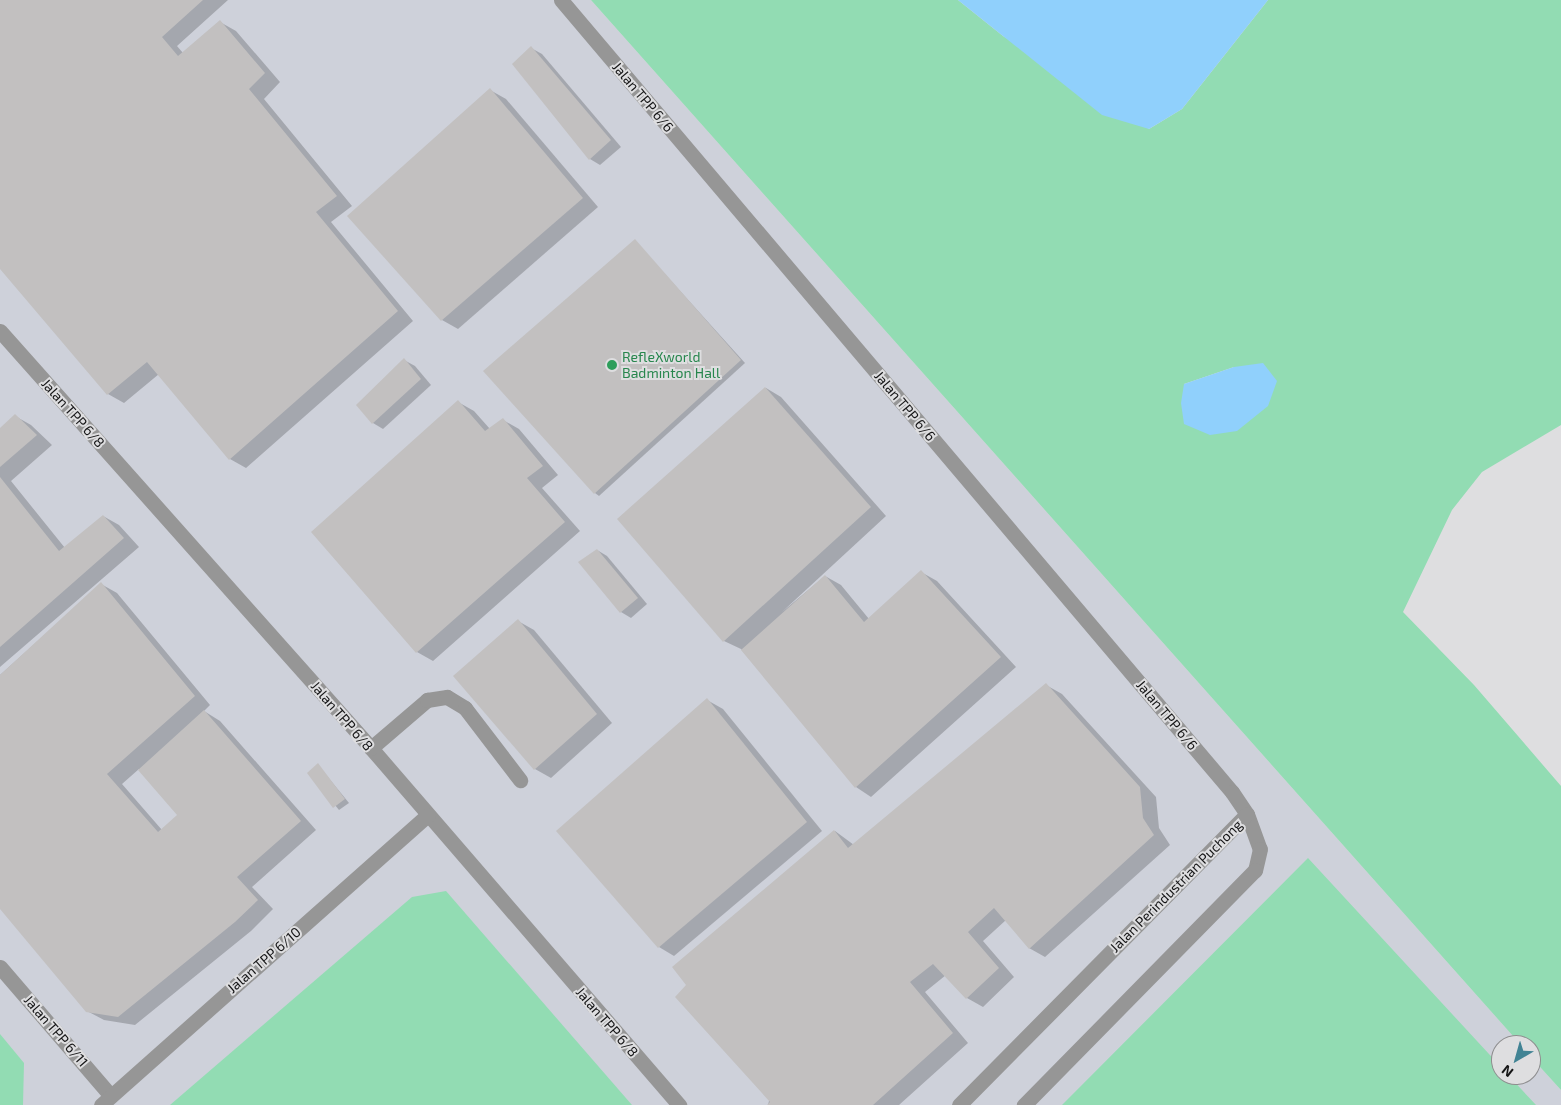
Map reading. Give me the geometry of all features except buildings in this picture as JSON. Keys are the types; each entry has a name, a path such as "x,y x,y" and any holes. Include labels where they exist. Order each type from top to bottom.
{"street":[{"name":"Jalan TPP 6/6","path":"561,0 1225,784 1247,814"},
{"name":"Jalan TPP 6/8","path":"0,330 371,748 679,1105"},
{"path":"371,748 427,700 447,697 465,708 520,780"},
{"name":"Jalan Perindustrian Puchong","path":"959,1105 1247,814 1260,849 1255,870 1024,1105"},
{"name":"Jalan TPP 6/10","path":"106,1100 428,815"},
{"name":"Jalan TPP 6/11","path":"0,967 106,1100"}],"shaded area":[{"path":"0,0 591,0 1512,1035 1491,1035 1491,1085 1541,1085 1541,1068 1561,1090 1561,1105 0,1105"}],"green space":[{"path":"591,0 958,0 1003,36 1149,129 1182,109 1268,0 1561,0 1561,425 1482,472 1452,510 1403,612 1474,685 1561,786 1561,1090 1541,1068 1541,1035 1512,1035","holes":["1234,367 1185,424 1184,384"]},
{"path":"1308,858 1491,1056 1491,1085 1517,1085 1536,1105 1062,1105"},
{"path":"446,891 632,1105 170,1105 412,897"},
{"path":"0,1034 24,1063 23,1105 0,1105"}],"water":[{"path":"958,0 1268,0 1182,109 1149,129 1102,115"},
{"path":"1263,363 1277,381 1268,406 1237,431 1210,435 1184,424 1181,403 1184,384 1234,367"}],"place":[{"name":"RefleXworld Badminton Hall","path":"612,365"}]}
